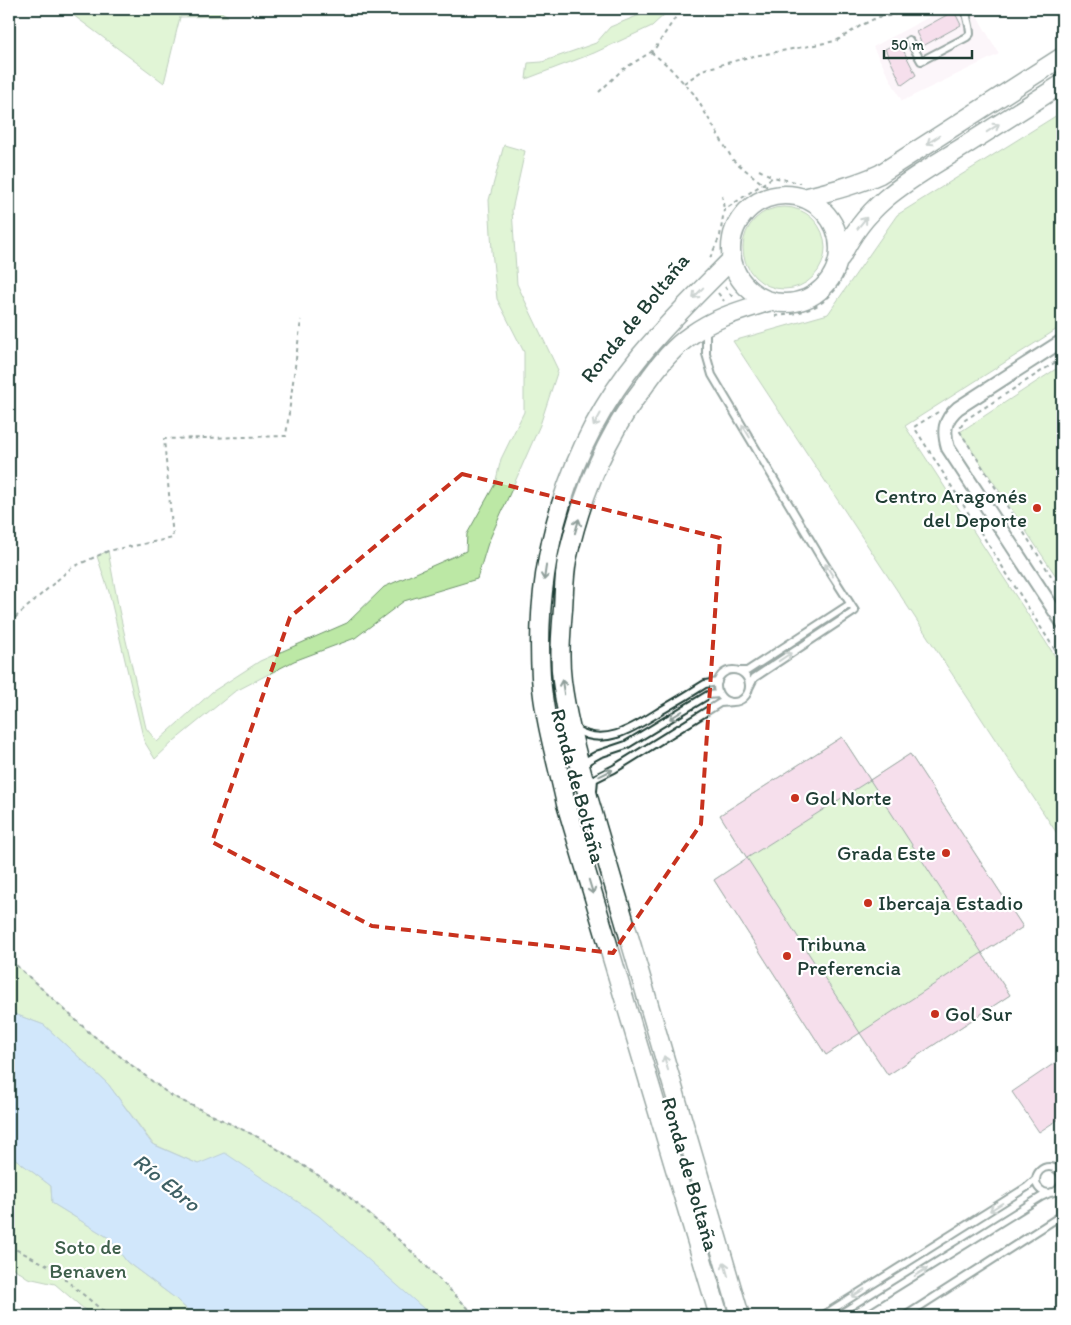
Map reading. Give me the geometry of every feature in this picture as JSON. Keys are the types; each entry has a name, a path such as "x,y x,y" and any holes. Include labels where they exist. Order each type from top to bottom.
{"main road":[{"path":"773,309 745,286 736,273 731,246 738,222 746,212 762,200 805,191 844,188 880,174 1062,57"},
{"name":"Ronda de Boltaña","path":"740,1316 593,814 570,722 562,681 560,638 567,562 588,485 603,452 627,409 671,352 706,325 734,313 773,309 788,303 804,300 819,292 843,266 850,238 862,222 890,195 1062,84"},
{"path":"805,191 830,218 837,232 843,266"},
{"name":"Ronda de Boltaña","path":"719,1316 566,804 548,723 540,653 541,598 555,522 568,482 598,417 641,355 708,277 732,258"}],"street":[{"path":"1062,342 958,408 949,419 944,436 948,448 1062,622"}],"lane":[{"path":"909,40 921,61 967,37 970,34 970,30 966,9"},
{"path":"593,814 594,780 614,770 720,703 742,699 746,696 754,678 855,612 712,375 706,354 706,325"},
{"path":"570,722 582,733 598,736 626,732 706,684 718,682 726,672 747,671 850,604"},
{"path":"738,672 746,678 749,688"},
{"path":"718,682 719,694 725,700 733,702"},
{"path":"566,804 570,789 581,768 594,756 626,745 708,696 719,694"},
{"path":"1052,1192 1041,1190 1038,1187 1036,1179 1038,1172 1042,1169 1062,1166"},
{"path":"850,1316 1041,1197 1059,1188 1061,1176 1053,1168"},
{"path":"822,1316 1027,1187 1036,1179"},
{"path":"905,1316 1062,1215"}],"path":[{"path":"599,92 622,70 651,52 664,36 681,9"},
{"path":"684,83 705,69 722,64 749,57 836,41 878,17 889,16 912,9"},
{"path":"651,52 684,83 701,106 734,160 763,184 780,195"},
{"path":"759,170 790,182 805,191"},
{"path":"724,210 773,177"},
{"name":"Ronda de Boltaña","path":"708,277 720,236 724,210 722,195"},
{"path":"773,309 799,313 815,308 834,293 841,282 843,266"},
{"path":"708,277 728,290 735,300 734,313"},
{"path":"708,277 734,313"},
{"path":"9,623 71,568 108,551 173,538 164,439 286,436 301,320"},
{"path":"1062,358 965,420 959,430 1062,593"},
{"path":"938,412 914,427 1062,661"},
{"path":"9,962 16,966 90,1033 170,1095 262,1139 341,1190 407,1247 476,1316"},
{"path":"9,1246 49,1266 109,1316"}],"highlighted area":[{"path":"462,474 720,538 701,824 613,953 372,926 212,842 290,617"}],"shaded area":[{"path":"944,9 973,9 999,54 902,101 873,47"}],"green space":[{"path":"65,9 216,9 228,16 180,17 164,83"},
{"path":"654,9 666,9 666,13 652,26 594,53 526,79 528,63 542,62 596,43 610,27"},
{"path":"1062,112 1062,326 905,426 1062,667 1062,841 733,341 828,314 897,215"},
{"path":"504,145 525,151 512,210 517,284 558,370 540,425 488,543 477,579 404,601 355,638 294,661 234,692 155,759 144,741 109,592 97,556 108,551 119,610 146,728 157,742 212,692 260,661 347,623 384,587 466,551 467,534 495,484 501,459 524,412 524,352 497,299 492,251 489,200"},
{"path":"784,207 800,210 813,219 822,232 825,248 822,264 813,277 800,286 784,289 768,286 755,277 746,264 743,248 746,232 755,219 768,210"},
{"name":"Centro Aragonés del Deporte","path":"1062,365 1062,585 960,432"},
{"name":"Ibercaja Estadio","path":"842,737 870,780 910,754 1023,927 982,953 1010,995 888,1075 860,1033 826,1055 714,880 747,858 720,815"},
{"path":"9,962 16,965 90,1033 170,1095 262,1139 341,1190 407,1247 476,1316 432,1316 407,1295 198,1164 153,1144 108,1084 44,1025 9,1012"},
{"name":"Soto de Benaven","path":"9,1154 51,1186 52,1203 109,1238 127,1262 175,1298 194,1316 92,1316 55,1284 28,1278 9,1265"}],"water":[{"name":"Río Ebro","path":"9,1012 44,1025 108,1084 152,1144 198,1164 225,1153 319,1216 432,1316 194,1316 175,1298 127,1262 109,1238 52,1203 51,1186 9,1154"}],"building":[{"path":"954,11 961,25 923,46 916,32"},
{"path":"899,42 916,75 902,85 885,49"},
{"name":"Gol Norte","path":"842,737 870,780 747,858 720,815"},
{"name":"Grada Este","path":"910,754 1023,927 982,953 870,780"},
{"name":"Tribuna Preferencia","path":"747,858 860,1033 826,1055 714,880"},
{"name":"Gol Sur","path":"982,953 1010,995 888,1075 860,1033"},
{"path":"1062,1058 1062,1117 1039,1132 1012,1092"}],"place":[{"name":"Centro Aragonés del Deporte","path":"1037,508"},
{"name":"Gol Norte","path":"795,798"},
{"name":"Grada Este","path":"946,853"},
{"name":"Ibercaja Estadio","path":"868,903"},
{"name":"Tribuna Preferencia","path":"787,956"},
{"name":"Gol Sur","path":"935,1014"}]}
